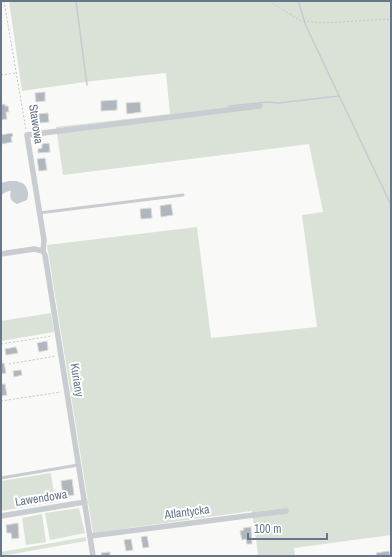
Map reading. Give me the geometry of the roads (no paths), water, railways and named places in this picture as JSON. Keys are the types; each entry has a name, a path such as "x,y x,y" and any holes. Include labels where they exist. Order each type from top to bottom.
{"street":[{"name":"Stawowa","path":"43,251 44,240 27,135 260,106"},
{"path":"1,254 34,249 43,251"},
{"name":"Kuriany","path":"43,251 47,262 59,335 93,556"},
{"name":"Lawendowa","path":"1,516 85,502"},
{"name":"Atlantycka","path":"90,536 286,511"}],"lane":[{"path":"39,213 183,195"},
{"path":"1,478 80,465"}],"waterway":[{"path":"76,1 87,85"},
{"path":"298,1 306,26 391,205"},
{"path":"229,106 269,102 278,103 339,96"}]}
